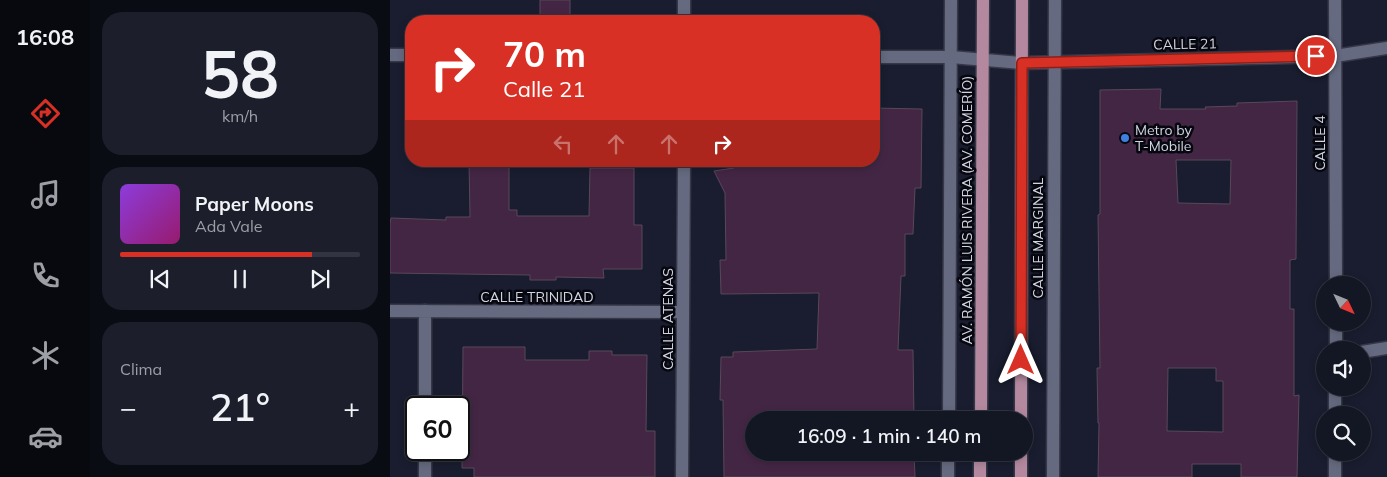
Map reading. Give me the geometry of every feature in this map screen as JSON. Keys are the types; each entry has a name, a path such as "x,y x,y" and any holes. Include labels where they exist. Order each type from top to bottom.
{"main road":[{"name":"AV. RAMÓN LUIS RIVERA (AV. COMERÍO)","path":"981,411 983,0"},
{"path":"1021,411 1022,0"},
{"path":"980,461 980,477"},
{"path":"1021,461 1021,477"}],"street":[{"path":"684,0 684,15"},
{"path":"949,411 951,0"},
{"name":"CALLE MARGINAL","path":"1053,477 1055,0"},
{"name":"CALLE 4","path":"1335,0 1336,276"},
{"name":"CALLE 21","path":"880,57 951,57 1022,63 1335,56 1387,48"},
{"path":"390,55 405,55"},
{"name":"CALLE ATENAS","path":"682,477 684,167"},
{"name":"CALLE TRINIDAD","path":"390,311 683,312"},
{"path":"425,311 425,396"},
{"path":"1371,351 1387,348"},
{"path":"425,461 425,477"},
{"path":"948,461 948,477"},
{"path":"1335,461 1335,477"}],"building":[{"path":"540,0 570,0 570,15 540,15"},
{"path":"1161,89 1160,109 1206,109 1205,107 1237,106 1237,103 1297,101 1296,259 1290,260 1290,309 1294,309 1294,396 1299,395 1297,477 1241,477 1241,464 1192,464 1192,477 1098,477 1097,368 1100,368 1098,215 1100,214 1100,90","holes":["1176,160 1231,160 1230,204 1178,203","1168,368 1216,368 1216,381 1223,381 1223,432 1167,431"]},
{"path":"880,108 922,109 921,188 915,188 913,234 905,234 905,276 901,276 898,350 913,350 914,411 745,411 745,461 914,461 915,477 724,477 723,400 720,400 721,357 733,357 733,352 817,349 819,293 721,294 720,260 726,260 725,193 714,171 734,167 880,167"},
{"path":"469,167 509,167 509,210 517,210 517,216 589,216 590,168 634,168 634,225 642,225 642,269 603,269 604,278 556,277 556,280 530,280 530,275 390,273 391,218 446,220 446,217 470,217"},
{"path":"463,347 525,347 525,360 589,360 589,351 612,351 612,355 647,355 646,431 655,431 655,477 474,477 474,468 462,468 462,461 470,461 470,396 463,396"}],"place":[{"name":"Metro by T-Mobile","path":"1125,138"}],"route":[{"path":"1021,360 1022,63 1316,56"}]}
